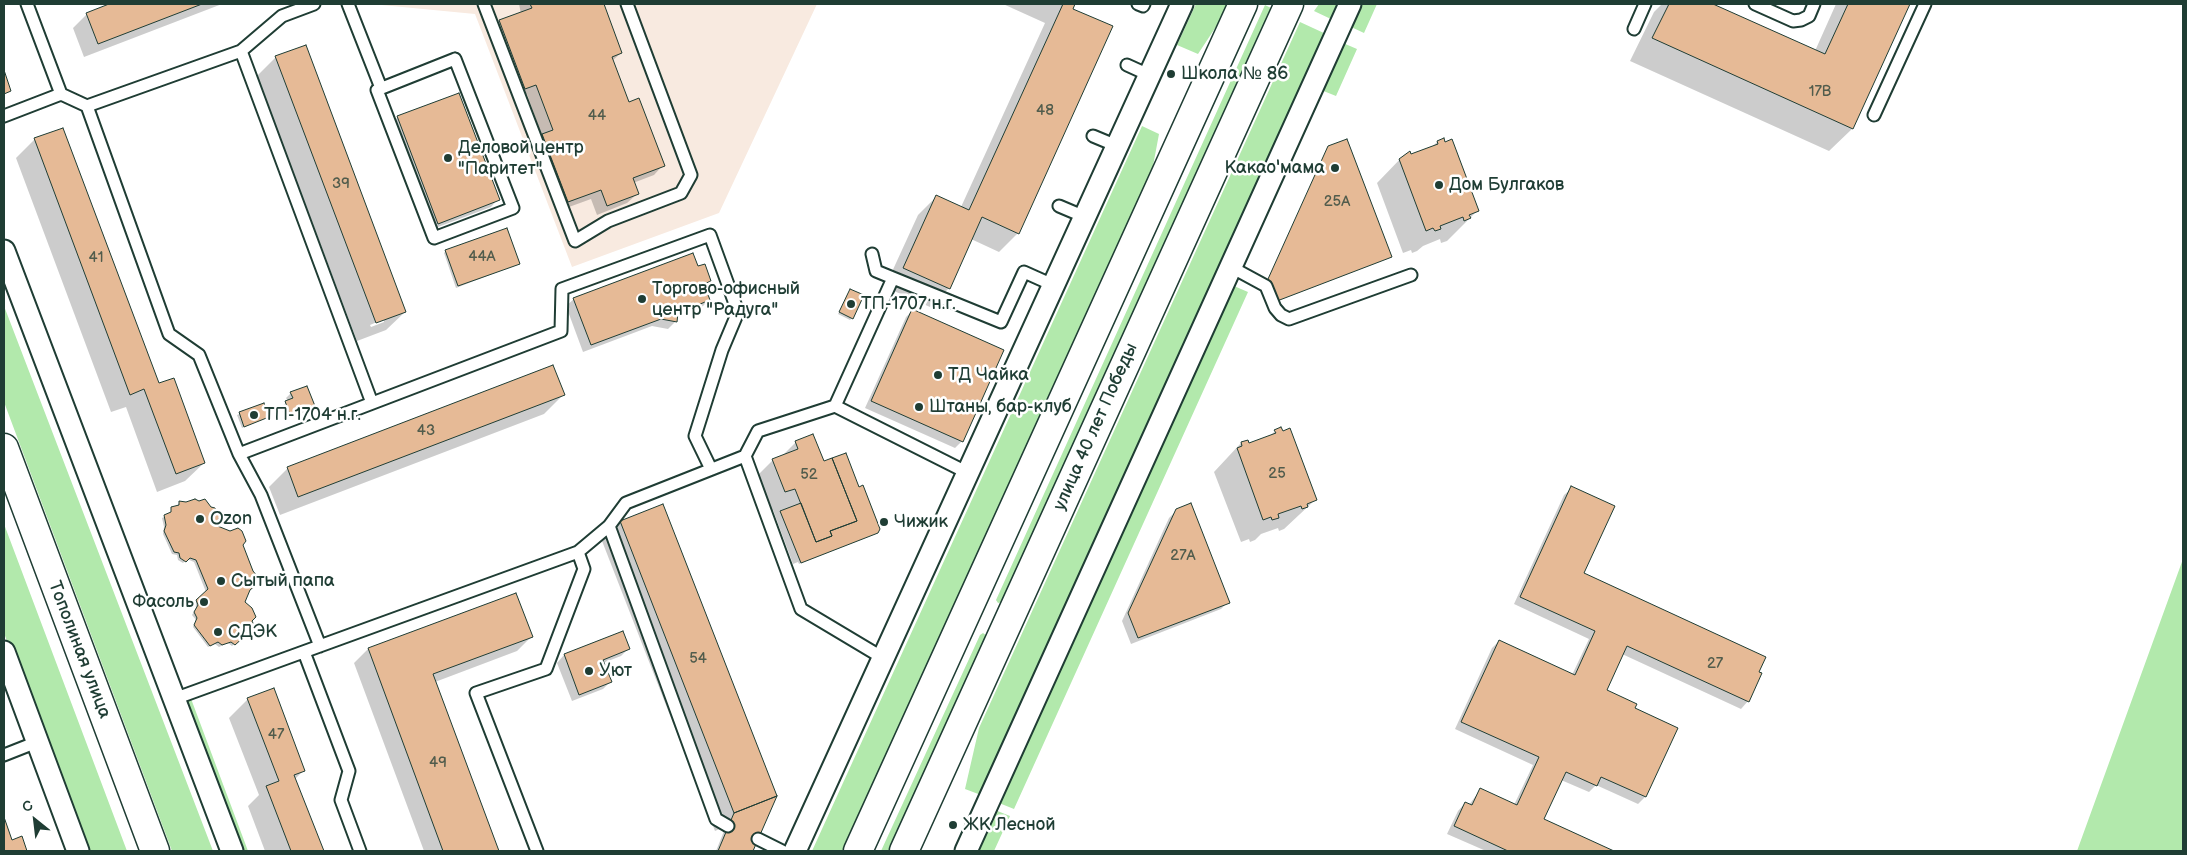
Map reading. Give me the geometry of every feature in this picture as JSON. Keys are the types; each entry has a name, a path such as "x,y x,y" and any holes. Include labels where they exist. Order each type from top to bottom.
{"main road":[{"path":"858,851 1242,4"},
{"name":"улица 40 лет Победы","path":"904,851 1289,4"},
{"name":"Тополиная улица","path":"4,448 155,851"},
{"path":"971,603 1008,620"}],"street":[{"path":"795,851 966,472 1182,4"},
{"path":"966,851 1350,4"},
{"path":"4,251 232,851"},
{"path":"4,652 78,851"}],"lane":[{"path":"27,4 61,94 87,106 241,51 282,16 314,4"},
{"path":"348,4 381,88"},
{"path":"484,4 575,241 608,222 682,193 691,175 627,4"},
{"path":"1138,4 1143,6 1144,4"},
{"path":"1634,28 1645,4"},
{"path":"1755,4 1793,21 1809,16 1814,4"},
{"path":"1874,115 1925,4"},
{"path":"241,51 372,403"},
{"path":"455,59 513,208 434,238 377,90 381,88 455,59"},
{"path":"1127,65 1149,75"},
{"path":"4,116 61,94"},
{"path":"87,106 170,334 199,355 238,454 262,495 320,646"},
{"path":"1093,136 1117,146"},
{"path":"1060,206 1085,217"},
{"path":"238,454 561,331 562,289 710,235 738,312 722,350 695,436 711,469"},
{"path":"872,254 876,272 1001,322 1024,272 1053,285"},
{"path":"1231,268 1266,286 1275,308 1281,315 1289,319 1411,275"},
{"path":"835,406 893,278"},
{"path":"174,699 578,552 609,526 626,502 745,456 758,432 835,406 966,472"},
{"path":"745,456 801,610 883,658"},
{"path":"609,526 716,819 728,826"},
{"path":"536,851 476,693 546,669 584,569 578,552"},
{"path":"304,652 349,772 341,800 360,851"},
{"path":"4,756 37,742"},
{"path":"758,839 782,851"}],"shaded area":[{"path":"371,4 817,4 719,213 572,267 475,14"}],"green space":[{"path":"1196,4 1231,4 1198,54 1177,45"},
{"path":"1319,4 1340,4 1333,20 1314,11"},
{"path":"1359,4 1377,4 1364,33 1349,26"},
{"path":"1265,5 1273,9 1003,602 998,603 996,600"},
{"path":"1300,22 1326,34 981,795 965,789 979,728"},
{"path":"1343,43 1357,49 1336,96 1321,90"},
{"path":"1142,126 1159,134 1150,182 848,851 812,851"},
{"path":"1234,286 1248,292 1014,809 999,803"},
{"path":"4,306 213,851 172,851 4,402"},
{"path":"4,524 127,851 85,851 4,633"},
{"path":"2183,559 2183,851 2077,851"},
{"path":"983,633 987,636 892,851 881,851 980,635"},
{"path":"190,696 248,851 234,851 179,704"},
{"path":"995,810 1010,816 994,851 977,851"}],"building":[{"path":"109,4 202,4 98,44 86,13"},
{"path":"530,4 604,4 622,53 612,57 629,102 639,98 665,166 633,178 639,194 607,206 601,190 568,202 542,134 553,130 536,85 525,89 499,20 532,8"},
{"path":"1063,4 1075,4 1073,9 1113,26 1019,234 982,217 950,289 903,268 936,195 969,210"},
{"path":"1669,4 1713,4 1825,54 1848,4 1910,4 1853,129 1652,38"},
{"path":"306,45 406,312 376,323 275,56"},
{"path":"4,70 11,91 4,94"},
{"name":"Деловой центр \"Паритет\"","path":"459,93 500,200 438,224 397,116"},
{"path":"63,128 159,383 174,378 205,463 176,474 144,389 130,395 34,138"},
{"name":"Дом Булгаков","path":"1444,138 1445,142 1452,139 1479,211 1469,215 1471,218 1464,221 1463,217 1440,226 1441,229 1435,231 1433,228 1426,231 1399,159 1410,151 1411,154 1438,144 1437,141"},
{"path":"1347,139 1392,257 1277,301 1268,279 1328,146"},
{"path":"507,228 520,264 458,286 445,250"},
{"name":"Торгово-офисный центр \"Радуга\"","path":"693,253 698,266 705,264 711,281 704,284 710,300 678,313 677,322 661,319 591,345 573,298"},
{"name":"ТП-1707 н.г.","path":"850,289 864,295 853,319 839,312"},
{"name":"ТД Чайка","path":"912,309 1004,350 963,442 871,401"},
{"path":"553,365 565,395 298,497 287,467"},
{"path":"307,386 315,406 290,415 285,401 293,398 290,392"},
{"name":"ТП-1704 н.г.","path":"264,403 269,417 244,427 239,412"},
{"path":"1281,427 1283,431 1290,428 1317,500 1307,504 1308,507 1302,509 1301,506 1278,514 1279,518 1272,520 1271,517 1263,520 1237,448 1242,446 1241,442 1248,440 1249,443 1276,433 1274,430"},
{"path":"813,434 824,461 832,458 857,521 830,531 832,536 816,542 795,489 785,492 772,459 798,449 795,441"},
{"path":"846,453 859,487 863,485 880,529 878,533 801,563 780,511 801,503 816,542 832,536 830,531 857,521 832,458"},
{"path":"1571,486 1615,506 1584,573 1766,657 1759,672 1762,673 1749,702 1627,646 1607,690 1637,704 1635,708 1678,728 1646,797 1601,777 1597,786 1566,772 1544,819 1614,851 1508,851 1454,826 1465,802 1472,805 1480,788 1517,805 1539,757 1461,722 1499,640 1575,675 1595,631 1520,597"},
{"path":"195,499 199,501 205,499 211,507 215,508 220,517 215,525 230,531 238,528 242,531 246,541 243,545 253,571 261,581 250,590 245,602 252,608 256,617 252,621 255,627 235,645 231,642 222,645 218,642 210,646 194,625 197,618 194,612 198,605 196,600 208,589 196,560 190,558 186,562 180,558 179,553 174,552 164,531 166,525 164,515 171,512 171,507 179,505 179,501 186,502"},
{"path":"1191,503 1230,603 1138,638 1128,613 1176,509"},
{"path":"663,504 777,796 734,813 620,521"},
{"path":"516,593 533,637 433,674 499,851 443,851 368,648"},
{"name":"Уют","path":"623,631 630,649 603,660 612,682 579,695 564,654"},
{"path":"274,688 305,771 294,775 324,851 291,851 266,786 279,781 247,698"},
{"path":"777,796 753,851 718,851 734,813"},
{"path":"4,817 12,840 22,836 27,851 4,851"}],"place":[{"name":"Школа № 86","path":"1171,74"},
{"name":"Деловой центр \"Паритет\"","path":"448,158"},
{"name":"Какао'мама","path":"1335,168"},
{"name":"Дом Булгаков","path":"1439,185"},
{"name":"Торгово-офисный центр \"Радуга\"","path":"642,299"},
{"name":"ТП-1707 н.г.","path":"851,304"},
{"name":"ТД Чайка","path":"938,375"},
{"name":"Штаны, бар-клуб","path":"919,407"},
{"name":"ТП-1704 н.г.","path":"254,415"},
{"name":"Ozon","path":"200,519"},
{"name":"Чижик","path":"884,522"},
{"name":"Сытый папа","path":"221,581"},
{"name":"Фасоль","path":"204,602"},
{"name":"СДЭК","path":"218,632"},
{"name":"Уют","path":"589,671"},
{"name":"ЖК Лесной","path":"953,825"}]}
